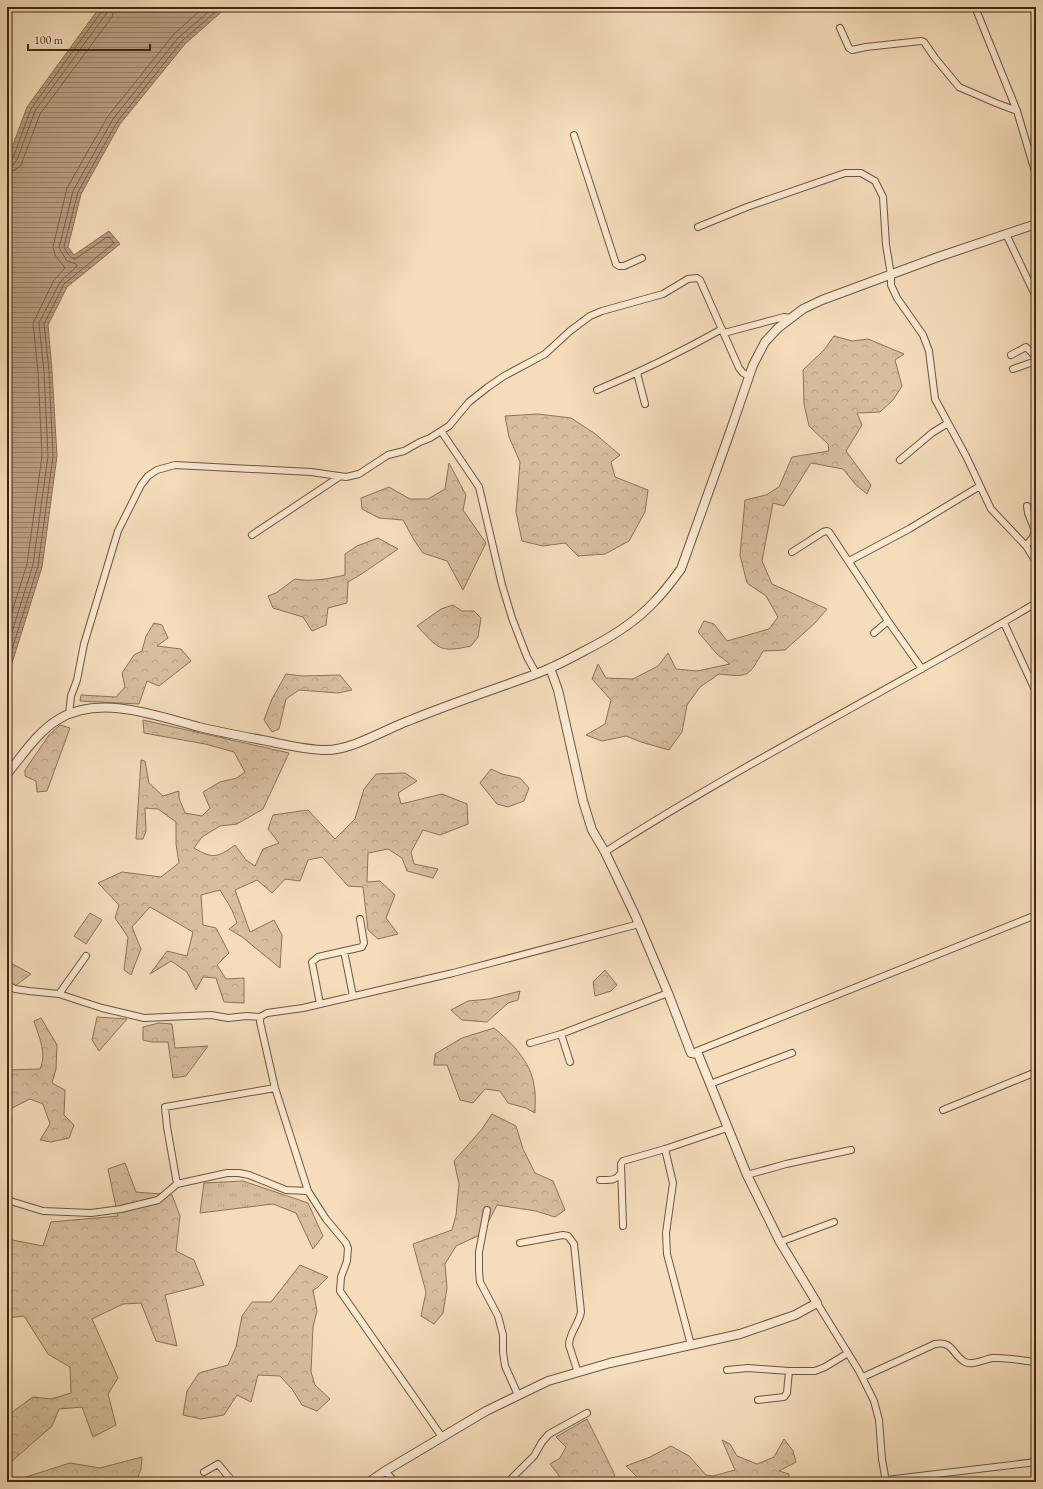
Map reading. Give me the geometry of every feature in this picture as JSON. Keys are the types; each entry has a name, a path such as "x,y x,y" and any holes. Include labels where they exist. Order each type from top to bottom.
{"street":[{"path":"975,7 1017,111 1036,175"},
{"path":"840,28 851,50 900,43 924,42 959,87 1017,111"},
{"path":"574,135 616,264 619,266 624,266 642,258"},
{"path":"698,227 845,173 861,173 875,182 883,197 886,245 891,275 891,285 894,292 923,335 929,351 935,399 991,509 1026,546 1036,562"},
{"path":"7,774 43,732 60,719 84,709 111,708 155,715 201,728 280,744 328,750 356,743 408,721 550,668 610,638 632,622 654,602 669,586 681,568 752,365 765,342 778,328 803,309 822,300 938,257 1036,224"},
{"path":"1006,234 1036,297"},
{"path":"69,714 70,696 77,680 84,644 112,547 118,531 135,497 148,476 157,470 175,465 311,472 346,477 359,474 388,455 404,451 441,431 453,422 469,402 488,387 504,376 545,354 579,324 602,310 663,294 688,279 697,278 700,280 738,368 749,376"},
{"path":"597,390 637,373 723,331 784,317 790,318"},
{"path":"1011,355 1026,347 1036,357"},
{"path":"1013,369 1036,361"},
{"path":"637,373 645,404"},
{"path":"900,460 932,432 948,423"},
{"path":"441,431 479,487 502,585 512,618 527,657 536,673"},
{"path":"252,535 338,476"},
{"path":"849,561 910,529 980,486"},
{"path":"1026,546 1033,537 1035,531 1027,506"},
{"path":"792,552 827,531 829,532 922,669"},
{"path":"605,852 652,822 704,792 1036,604"},
{"path":"874,633 888,621"},
{"path":"1004,623 1036,692"},
{"path":"550,668 558,690 583,802 592,830 605,852 639,924 691,1053"},
{"path":"691,1053 1036,915"},
{"path":"320,1004 312,962 318,957 361,948 364,945 360,919"},
{"path":"7,985 15,989 59,994 102,1008 144,1018 211,1015 228,1018 247,1016 260,1017 267,1013 303,1008 453,973 639,924"},
{"path":"344,952 353,996"},
{"path":"59,994 86,956"},
{"path":"530,1043 561,1034 668,993"},
{"path":"260,1017 275,1088 308,1191 326,1219 346,1243 348,1248 347,1261 342,1277 340,1291 442,1437"},
{"path":"561,1034 570,1062"},
{"path":"691,1053 698,1054 747,1175 780,1242 862,1377 878,1411 882,1459 886,1481 1036,1462"},
{"path":"710,1084 792,1053"},
{"path":"943,1110 1036,1072"},
{"path":"177,1184 165,1107 275,1088"},
{"path":"623,1226 621,1164 623,1161 665,1149 727,1128"},
{"path":"665,1149 673,1182 666,1233 667,1254 691,1345"},
{"path":"747,1175 786,1164 851,1150"},
{"path":"7,1200 43,1211 91,1213 121,1209 158,1200 177,1184 239,1173 249,1175 286,1190 308,1191"},
{"path":"600,1180 614,1180 621,1173"},
{"path":"487,1210 480,1252 480,1282 498,1316 503,1335 505,1366 518,1395"},
{"path":"780,1242 834,1222"},
{"path":"520,1243 564,1235 568,1236 574,1244 581,1312 579,1320 569,1340 569,1345 578,1372"},
{"path":"369,1482 486,1411 548,1381 610,1363 740,1334 795,1315 817,1303"},
{"path":"862,1377 935,1344 941,1343 950,1347 965,1362 971,1363 993,1358 1036,1362"},
{"path":"726,1370 758,1368 789,1372 820,1370 848,1354"},
{"path":"758,1400 784,1397 787,1393 789,1372"},
{"path":"508,1482 534,1456 542,1442 549,1434 587,1412"},
{"path":"204,1472 218,1464 233,1482"},
{"path":"385,1471 394,1482"}],"green space":[{"path":"834,336 852,341 868,339 904,354 895,360 902,386 893,400 880,412 857,413 862,425 846,451 871,485 867,494 856,485 843,469 811,463 784,506 773,503 762,561 772,584 827,609 815,623 785,650 763,651 747,674 719,674 700,687 687,705 682,732 669,750 626,736 602,741 586,735 605,724 611,700 592,679 598,664 606,678 633,679 658,666 668,653 676,669 697,671 730,664 717,654 698,632 704,621 714,624 727,641 769,629 778,617 766,596 747,583 740,555 745,500 766,495 779,487 792,457 829,451 828,444 809,426 804,404 803,370 824,350"},
{"path":"538,414 571,418 594,433 620,455 611,462 615,477 648,490 645,512 629,541 605,554 578,556 565,543 543,546 522,541 516,512 520,462 509,437 505,416"},
{"path":"449,463 466,495 463,510 486,543 463,590 447,561 423,553 403,520 379,518 362,509 361,498 389,487 410,499 428,499 445,489"},
{"path":"378,538 398,549 348,582 347,603 328,608 326,625 312,631 303,617 273,608 268,596 276,593 295,579 320,580 345,575 345,554 357,546"},
{"path":"453,605 462,611 474,611 481,618 478,637 471,646 452,649 440,647 430,640 417,626 441,609"},
{"path":"154,623 162,625 168,638 157,646 181,649 191,661 159,686 147,681 139,704 80,701 81,695 116,697 125,687 122,673 134,655 142,651 146,636"},
{"path":"286,674 302,676 340,675 352,690 338,693 299,690 286,699 279,729 272,732 264,720 272,699"},
{"path":"143,720 289,753 263,809 237,824 220,826 202,837 194,848 206,854 215,856 219,855 235,845 246,860 255,866 263,849 279,843 268,829 273,815 308,810 335,839 355,819 364,789 376,774 405,773 417,781 398,793 401,804 442,794 467,804 468,824 440,835 423,830 411,852 414,864 438,869 433,878 407,871 402,858 388,849 368,853 367,882 380,881 395,895 386,918 398,934 378,939 368,930 363,887 348,886 322,857 308,860 300,881 285,879 272,893 257,880 235,890 250,932 274,920 282,935 280,968 242,937 229,929 237,923 232,910 220,890 201,895 203,925 216,928 229,953 217,965 226,979 244,978 244,1003 224,1002 216,978 203,977 196,990 187,972 171,961 150,974 167,951 187,956 193,932 150,907 132,927 141,949 131,975 124,970 128,937 115,918 119,905 98,883 122,872 161,877 179,863 176,844 176,822 158,809 145,808 146,831 143,839 136,839 141,760 145,761 149,783 163,796 179,791 179,798 185,813 202,816 210,808 203,792 220,782 237,778 245,772 234,752 205,744 144,733"},
{"path":"60,725 70,728 47,791 37,792 36,781 25,776 25,770 49,735"},
{"path":"491,769 502,774 520,778 529,788 524,801 508,807 497,804 480,783"},
{"path":"90,913 102,920 86,944 74,936"},
{"path":"7,961 31,974 7,992"},
{"path":"605,970 617,985 611,991 595,996 593,982"},
{"path":"520,991 518,1000 508,1003 487,1022 462,1020 451,1010 468,1001 489,999"},
{"path":"97,1017 127,1019 99,1051 92,1040"},
{"path":"41,1018 57,1045 56,1069 52,1083 65,1090 64,1115 74,1125 69,1138 51,1142 40,1140 50,1124 43,1104 30,1099 10,1109 12,1121 7,1120 7,1070 40,1069 43,1057 40,1039 34,1021"},
{"path":"159,1023 172,1024 175,1048 208,1046 186,1076 173,1078 168,1042 152,1042 143,1040 143,1027"},
{"path":"494,1028 513,1046 529,1068 535,1088 535,1113 526,1108 508,1103 500,1091 485,1089 473,1103 460,1100 447,1065 434,1065 435,1054 462,1038"},
{"path":"492,1114 516,1126 523,1149 535,1173 553,1181 565,1210 555,1217 536,1211 497,1205 482,1234 456,1246 445,1264 447,1288 443,1313 434,1324 421,1316 426,1292 413,1244 452,1230 456,1215 459,1184 454,1161 482,1129"},
{"path":"125,1163 136,1192 172,1195 180,1216 176,1251 194,1260 204,1285 165,1295 177,1346 156,1341 141,1303 123,1304 92,1319 118,1378 108,1394 116,1425 93,1437 82,1407 59,1409 52,1426 12,1461 7,1463 7,1416 33,1397 51,1399 71,1393 70,1367 48,1354 24,1316 7,1318 7,1239 43,1246 51,1222 118,1216 108,1169"},
{"path":"243,1181 308,1203 323,1236 313,1249 296,1213 273,1204 200,1213 204,1183"},
{"path":"300,1265 328,1277 313,1290 317,1311 313,1327 311,1372 315,1385 330,1399 317,1411 302,1405 292,1389 280,1376 258,1375 251,1402 237,1395 224,1415 201,1419 183,1415 187,1391 199,1373 228,1365 236,1347 242,1316 252,1302 271,1302"},
{"path":"587,1419 614,1473 615,1482 564,1482 550,1464 560,1458 566,1447 556,1437"},
{"path":"784,1439 793,1451 796,1462 779,1471 789,1474 788,1482 705,1482 702,1478 682,1482 642,1482 626,1466 650,1457 671,1446 689,1456 706,1475 713,1476 735,1470 722,1440 730,1444 737,1456 757,1464 774,1457"},
{"path":"142,1457 141,1469 136,1482 10,1482 70,1463 100,1468"}],"water":[{"path":"100,7 227,7 185,44 120,124 81,194 68,247 74,255 109,231 120,244 67,287 48,325 57,456 42,567 7,679 7,161 27,107"}]}
